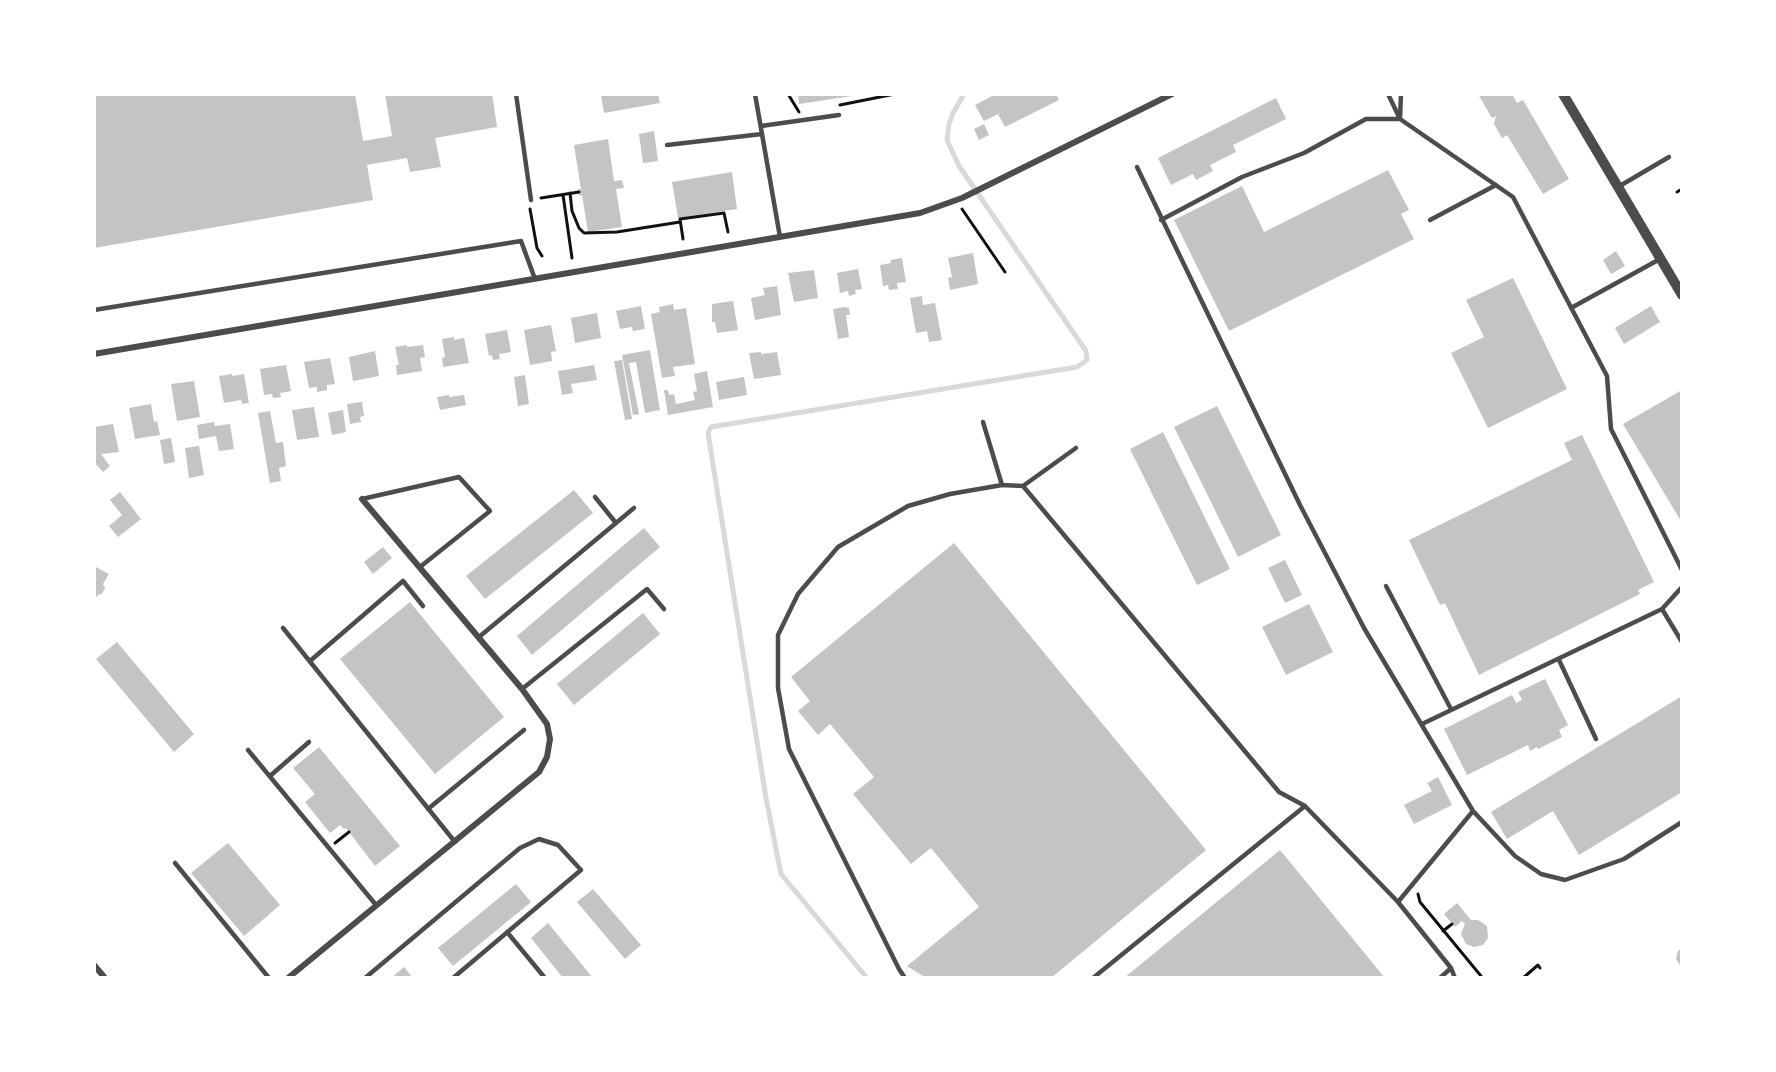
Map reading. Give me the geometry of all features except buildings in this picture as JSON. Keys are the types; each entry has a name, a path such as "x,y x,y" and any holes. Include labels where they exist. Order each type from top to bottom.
{"street":[{"path":"94,354 920,213 959,199 1172,94"},
{"path":"1563,94 1682,295"},
{"path":"288,978 539,772 547,757 550,739 547,724 522,690 362,499"},
{"path":"94,965 105,978"}],"lane":[{"path":"516,94 531,200"},
{"path":"755,94 780,237"},
{"path":"1388,94 1400,118 1514,197 1607,376 1611,429 1682,570"},
{"path":"1400,118 1401,94"},
{"path":"761,126 839,115"},
{"path":"1161,220 1242,177 1304,153 1366,119 1400,118"},
{"path":"667,145 762,134"},
{"path":"1618,187 1669,157"},
{"path":"1137,167 1295,494 1364,628 1473,811 1515,856 1541,874 1565,880 1624,859 1682,822"},
{"path":"1430,220 1496,185"},
{"path":"94,310 521,241 535,279"},
{"path":"1572,308 1660,259"},
{"path":"983,422 1002,485"},
{"path":"905,978 789,749 778,688 778,634 798,594 838,547 908,506 950,494 1002,485 1023,486 1076,448"},
{"path":"362,499 459,477 490,511 420,567"},
{"path":"1023,486 1279,792 1305,806 1398,902 1451,968 1455,978"},
{"path":"595,497 616,522"},
{"path":"479,637 634,508"},
{"path":"310,661 403,580 423,606"},
{"path":"1386,586 1452,709"},
{"path":"1422,724 1662,609 1682,587"},
{"path":"522,690 647,590 664,609"},
{"path":"1662,609 1682,642"},
{"path":"283,628 456,842"},
{"path":"1559,660 1596,739"},
{"path":"428,809 524,730"},
{"path":"270,776 309,742"},
{"path":"248,750 376,905"},
{"path":"1093,978 1305,806"},
{"path":"1398,902 1473,811"},
{"path":"365,978 520,848 539,839 558,845 581,870 453,978"},
{"path":"176,863 270,978"},
{"path":"507,932 545,978"},
{"path":"1440,978 1451,968"}],"path":[{"path":"788,94 800,113"},
{"path":"1677,192 1682,189"},
{"path":"542,256 537,248 529,200 579,192"},
{"path":"570,193 572,211 579,228 584,233 617,232 724,213 728,232"},
{"path":"562,195 572,258"},
{"path":"959,199 1005,272"},
{"path":"680,222 683,239"},
{"path":"329,848 349,832"},
{"path":"1419,889 1420,902 1481,976 1480,978"},
{"path":"1443,931 1452,924"},
{"path":"1523,978 1538,965 1540,968"}],"waterway":[{"path":"867,978 781,874 766,798 708,433 711,427 1077,367 1087,360 1086,351 959,166 947,140 953,113 964,94"}]}
